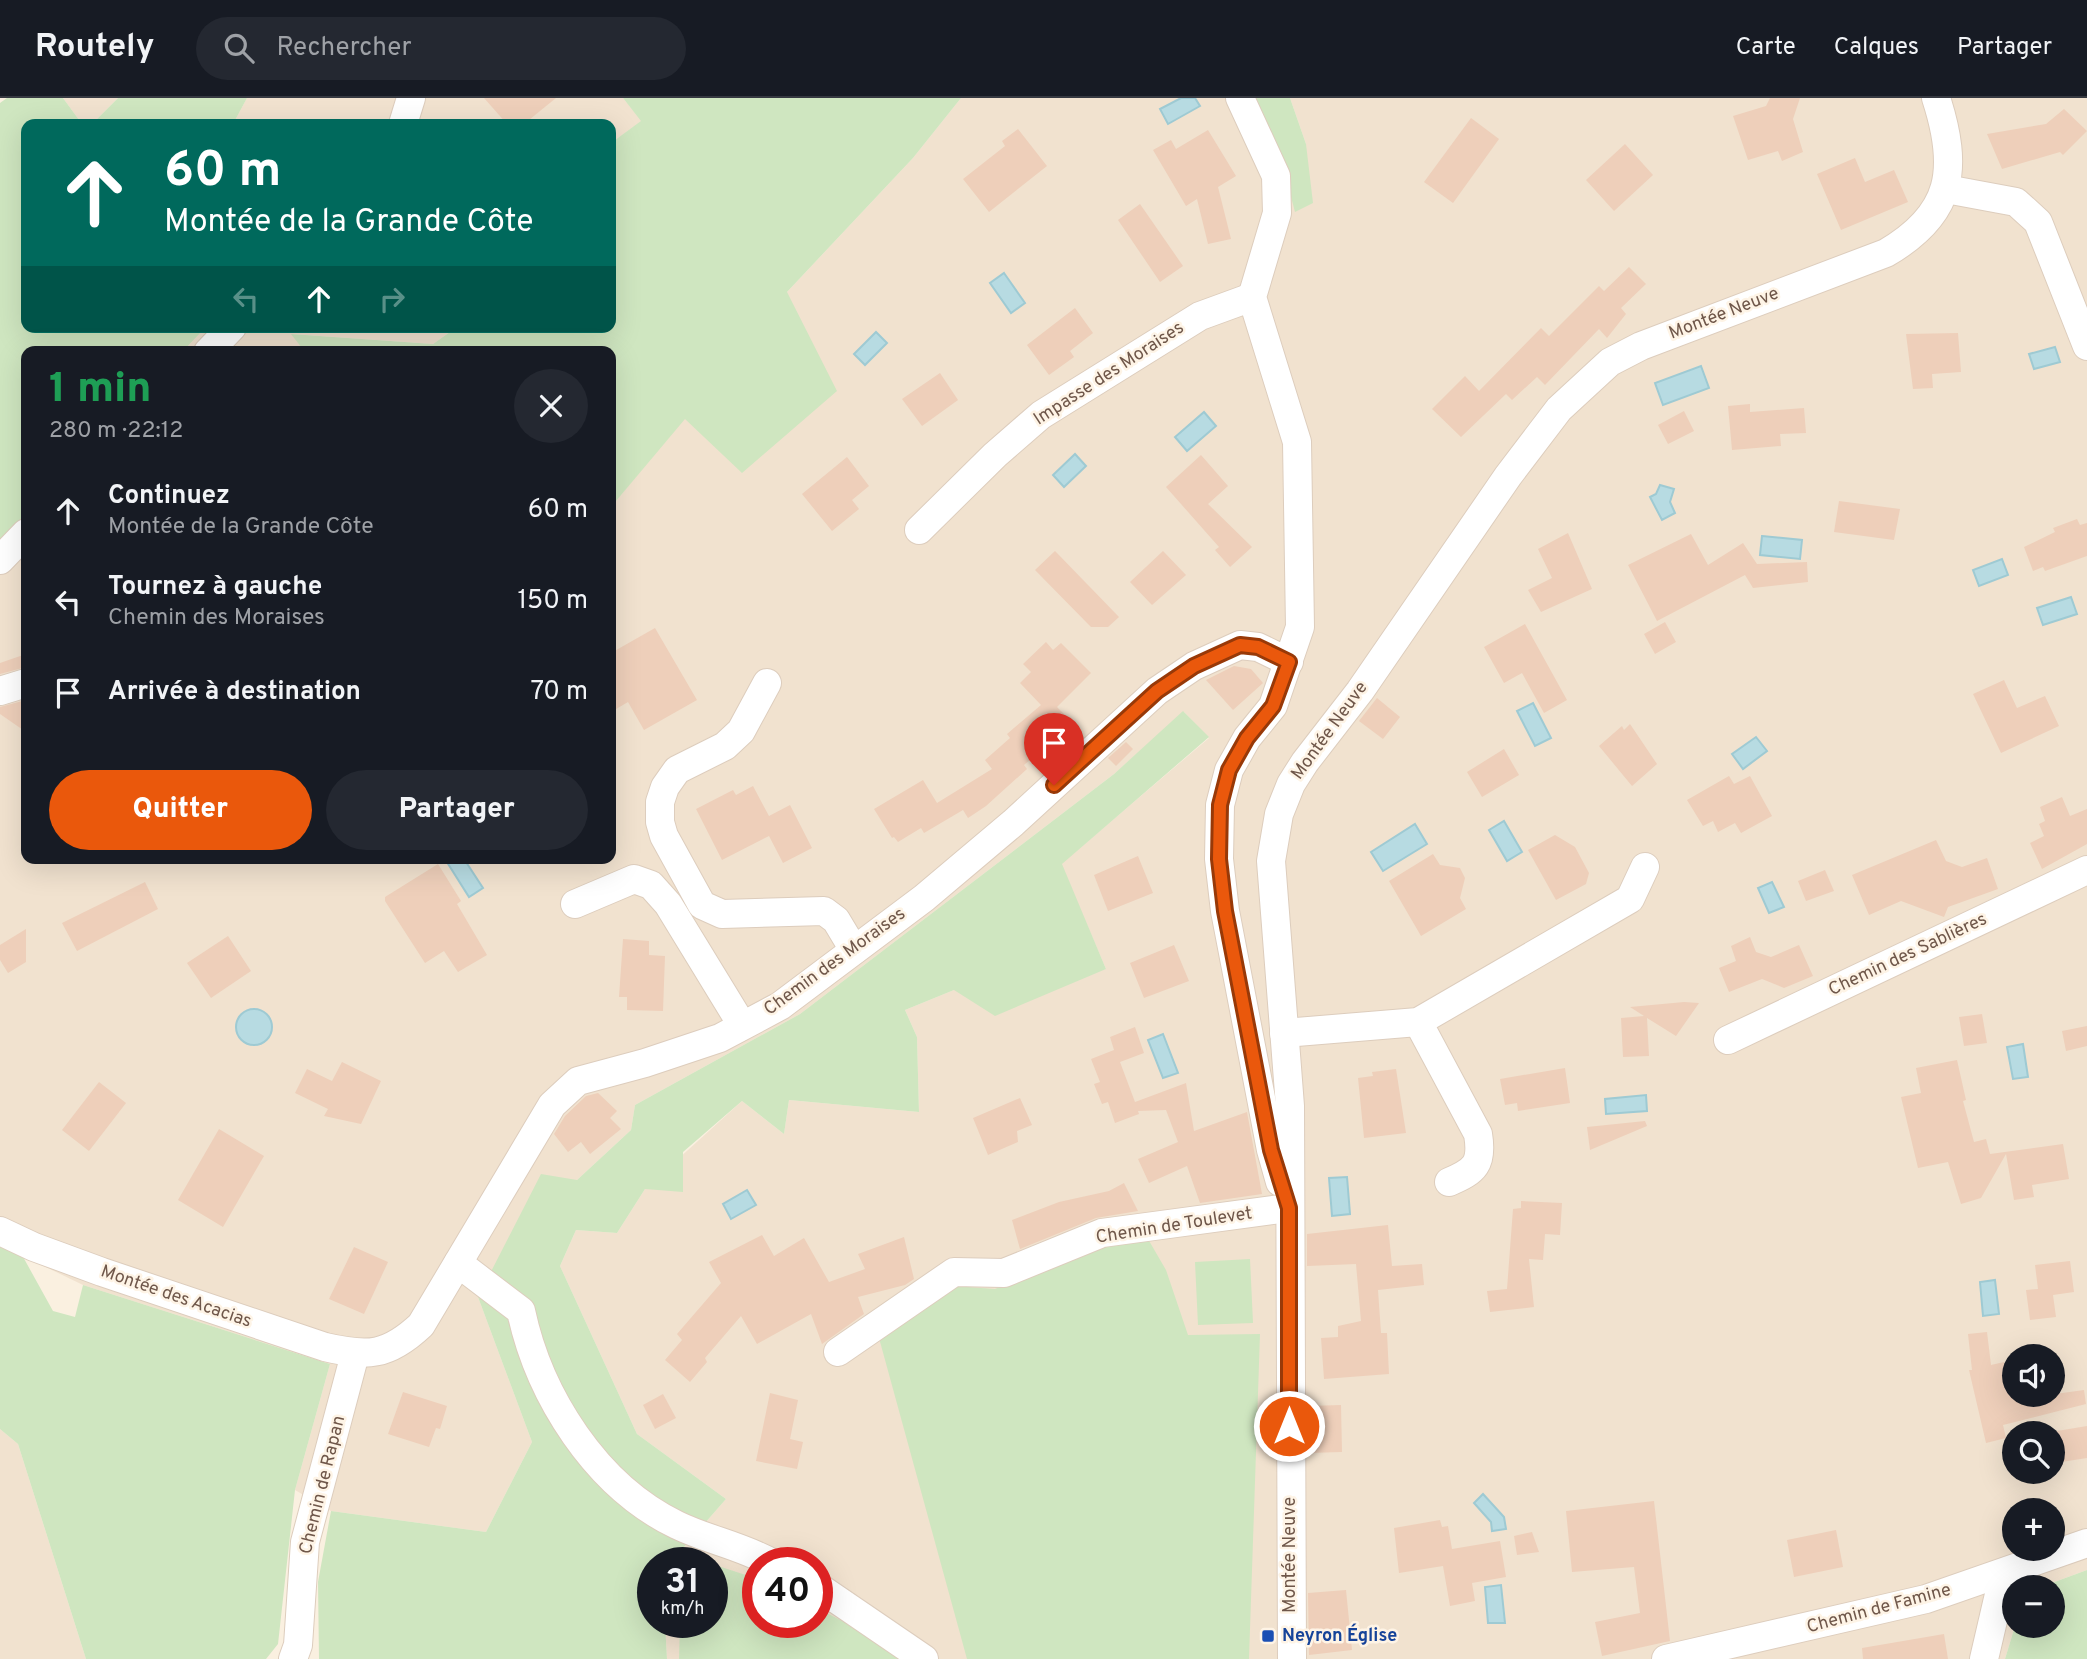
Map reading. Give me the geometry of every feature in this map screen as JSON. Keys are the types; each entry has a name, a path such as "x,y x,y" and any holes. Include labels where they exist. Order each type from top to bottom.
{"street":[{"path":"405,119 411,98"},
{"path":"1240,98 1276,176 1277,213 1252,297 1297,442 1300,627 1273,706 1247,738 1229,770 1220,805 1219,859 1225,911 1271,1150 1289,1208"},
{"name":"Montée Neuve","path":"1292,1659 1290,1106 1271,861 1279,814 1291,784 1360,691 1508,476 1559,409 1610,362 1641,346 1886,253 1904,243 1930,220 1946,189 1948,159 1936,98"},
{"path":"1946,189 2016,202 2038,222 2087,346"},
{"name":"Impasse des Moraises","path":"919,530 995,455 1041,415 1200,316 1252,297"},
{"path":"214,346 226,333"},
{"path":"0,560 21,538"},
{"name":"Chemin des Moraises","path":"355,1354 383,1352 404,1341 421,1325 552,1105 579,1081 720,1038 780,1006 924,898 1013,822 1157,691 1194,666 1240,645 1292,654"},
{"path":"767,683 741,731 725,746 677,770 665,787 660,802 664,836 702,905 722,914 824,911 835,919 854,950"},
{"path":"0,691 21,684"},
{"path":"1284,1033 1418,1022 1630,899 1645,867"},
{"name":"Chemin des Sablières","path":"1728,1040 2087,870"},
{"path":"575,904 634,879 651,885 668,904 743,1025"},
{"path":"1418,1022 1478,1134 1481,1153 1477,1163 1469,1174 1448,1182"},
{"name":"Chemin de Toulevet","path":"838,1352 954,1272 1004,1273 1102,1233 1289,1208"},
{"name":"Montée des Acacias","path":"0,1231 34,1247 102,1272 326,1348 355,1354"},
{"path":"458,1263 521,1311 528,1345 550,1396 613,1482 677,1524 742,1548"},
{"name":"Chemin de Rapan","path":"293,1659 298,1645 305,1542 355,1354"},
{"name":"Chemin de Famine","path":"1666,1659 1926,1599 2087,1543"},
{"path":"1984,1659 2004,1573"},
{"path":"833,1597 924,1659"}],"shaded area":[{"path":"63,98 118,98 97,119 78,119"},
{"path":"247,98 623,98 642,121 616,139 616,119 236,119"},
{"path":"961,98 1253,98 1279,151 1296,211 1306,144 1290,98 2087,98 2087,1570 2065,1578 2065,1575 2002,1575 2002,1638 2011,1638 2005,1659 667,1659 666,1638 728,1638 728,1547 684,1547 726,1499 637,1434 560,1266 576,1230 617,1233 645,1189 742,1101 784,1134 789,1100 919,1112 917,1037 905,1010 954,990 1106,969 1061,864 1209,738 1184,712 1114,774 800,1014 635,1105 631,1130 577,1180 478,1297 532,1442 486,1532 331,1511 295,1490 330,1364 83,1285 0,1245 0,542 21,519 21,864 616,864 616,501 787,292 913,158"},
{"path":"200,333 449,333 433,344 292,334 301,346 188,346"},
{"path":"0,1429 18,1444 86,1659 0,1659"}],"green space":[{"path":"7,98 63,98 78,119 21,119 21,333 200,333 188,346 21,346 21,519 0,542 0,103"},
{"path":"118,98 247,98 236,119 97,119"},
{"path":"623,98 961,98 913,158 787,292 837,391 742,473 685,419 616,501 616,346 300,346 291,334 433,344 449,333 616,333 616,139 641,121"},
{"path":"1253,98 1290,98 1306,144 1313,203 1295,212 1279,151"},
{"path":"1183,711 1209,737 1062,864 1106,969 995,1016 954,990 905,1010 917,1037 919,1112 789,1100 784,1134 742,1101 683,1152 683,1192 645,1189 617,1233 576,1230 560,1266 637,1434 726,1499 684,1547 637,1547 637,1638 666,1638 667,1659 319,1659 318,1582 331,1511 486,1532 532,1442 478,1297 541,1174 577,1180 631,1130 635,1105 800,1014 1114,774"},
{"path":"1148,1239 1166,1270 1188,1335 1260,1334 1249,1659 967,1659 879,1338 954,1286 995,1289 1092,1248"},
{"path":"0,1245 22,1255 53,1311 75,1317 83,1285 330,1364 295,1490 278,1644 266,1659 86,1659 18,1444 0,1429"},
{"path":"1250,1259 1253,1323 1198,1325 1195,1262"},
{"path":"728,1569 742,1574 742,1638 833,1638 833,1616 881,1641 903,1659 679,1659 680,1638 728,1638"},
{"path":"2087,1570 2087,1659 2005,1659 2011,1638 2065,1638 2065,1578"}],"water":[{"path":"1181,98 1195,98 1200,106 1168,124 1160,109"},
{"path":"1004,273 1025,303 1011,313 990,283"},
{"path":"876,332 887,343 865,365 854,354"},
{"path":"2055,347 2060,362 2034,369 2029,354"},
{"path":"1701,366 1709,388 1663,405 1655,383"},
{"path":"1204,412 1216,426 1187,451 1175,437"},
{"path":"1075,454 1086,466 1064,487 1053,475"},
{"path":"1660,485 1674,489 1670,502 1675,513 1662,520 1650,497 1656,494"},
{"path":"1762,536 1802,540 1800,559 1760,555"},
{"path":"2002,559 2008,575 1979,586 1973,570"},
{"path":"2071,597 2077,614 2043,625 2037,608"},
{"path":"1533,703 1551,738 1535,746 1517,711"},
{"path":"1756,737 1767,751 1743,769 1732,754"},
{"path":"1504,821 1522,852 1507,861 1489,830"},
{"path":"1415,824 1427,844 1383,871 1371,852"},
{"path":"448,864 467,864 483,888 469,897"},
{"path":"1772,882 1784,907 1769,913 1758,888"},
{"path":"254,1009 267,1014 272,1027 267,1040 254,1045 241,1040 236,1027 241,1014"},
{"path":"1163,1034 1178,1073 1163,1078 1148,1040"},
{"path":"2023,1044 2028,1077 2013,1079 2007,1047"},
{"path":"1646,1095 1647,1111 1606,1114 1605,1099"},
{"path":"1347,1177 1350,1214 1332,1216 1329,1178"},
{"path":"747,1190 756,1205 731,1219 723,1204"},
{"path":"1995,1280 1999,1314 1983,1316 1980,1282"},
{"path":"1483,1494 1504,1517 1506,1529 1492,1531 1491,1522 1474,1503"},
{"path":"1501,1585 1505,1623 1488,1623 1485,1587"}],"building":[{"path":"484,98 556,98 530,119 503,119"},
{"path":"1770,98 1800,98 1793,119 1803,152 1782,161 1778,151 1748,160 1733,116 1766,106"},
{"path":"2064,109 2087,131 2063,155 2060,152 2002,169 1987,134 2046,124"},
{"path":"1471,118 1499,139 1453,203 1424,182"},
{"path":"1018,129 1047,166 989,212 963,179 1005,146 1002,141"},
{"path":"1208,130 1236,176 1218,187 1231,239 1208,244 1197,199 1186,206 1153,150 1171,140 1176,149"},
{"path":"1625,144 1653,175 1614,211 1586,180"},
{"path":"1855,158 1865,182 1894,170 1908,202 1841,230 1817,174"},
{"path":"1140,204 1183,266 1160,282 1118,220"},
{"path":"1629,267 1646,284 1621,308 1626,314 1607,338 1599,329 1545,385 1537,377 1512,400 1506,394 1461,437 1432,409 1465,376 1479,391 1541,328 1549,336 1599,286 1604,291"},
{"path":"1075,308 1093,333 1070,351 1074,357 1049,375 1027,345"},
{"path":"1958,333 1961,372 1932,374 1933,388 1913,389 1906,334"},
{"path":"940,373 958,400 922,426 902,399"},
{"path":"1750,404 1750,412 1804,408 1806,433 1780,434 1781,446 1732,450 1728,406"},
{"path":"1684,411 1694,431 1668,444 1658,425"},
{"path":"1201,455 1228,486 1208,504 1252,547 1230,567 1215,550 1219,547 1166,487"},
{"path":"847,457 869,486 852,500 859,509 832,531 802,494"},
{"path":"1839,501 1900,509 1894,540 1834,532"},
{"path":"2077,519 2080,525 2087,523 2087,556 2045,571 2043,567 2033,571 2024,547 2055,532 2053,528"},
{"path":"1568,533 1592,589 1541,612 1528,590 1552,578 1538,549"},
{"path":"1691,534 1708,565 1743,543 1757,564 1807,562 1808,582 1753,588 1745,575 1657,621 1628,565"},
{"path":"1055,551 1119,617 1108,627 1091,627 1035,570"},
{"path":"1163,551 1186,575 1152,605 1130,582"},
{"path":"1665,622 1676,642 1655,654 1644,634"},
{"path":"1525,624 1567,700 1544,713 1522,673 1504,683 1484,647"},
{"path":"655,628 697,700 644,730 628,702 616,709 616,650"},
{"path":"1046,642 1053,650 1061,643 1091,673 1057,707 1068,718 1039,745 1043,749 1024,765 1027,769 986,806 968,818 963,810 924,833 921,828 898,842 892,838 874,809 923,780 937,803 992,769 985,760 1010,738 1007,734 1041,705 1020,683 1031,672 1023,664"},
{"path":"21,656 21,668 0,674 0,663"},
{"path":"1234,666 1251,669 1263,683 1233,710 1206,680"},
{"path":"2004,680 2017,708 2045,696 2059,726 2001,753 1973,694"},
{"path":"1377,698 1400,717 1383,739 1359,721"},
{"path":"21,701 21,729 0,714 0,707"},
{"path":"1630,724 1657,764 1632,786 1599,746 1622,726 1624,730"},
{"path":"1126,742 1133,749 1116,766 1108,758"},
{"path":"1504,749 1519,775 1482,797 1467,772"},
{"path":"1729,776 1734,784 1750,776 1772,816 1741,833 1735,823 1718,832 1713,821 1703,826 1687,800"},
{"path":"753,786 769,816 790,805 812,848 783,863 769,836 722,860 696,809 733,790 736,795"},
{"path":"2062,797 2070,816 2087,809 2087,844 2042,869 2030,843 2044,836 2039,824 2045,821 2040,807"},
{"path":"1555,835 1575,847 1589,873 1586,884 1556,900 1528,850"},
{"path":"1936,840 1946,861 1962,867 1987,858 1998,889 1948,907 1944,917 1901,901 1869,915 1852,875"},
{"path":"1433,854 1440,865 1460,868 1465,878 1460,898 1466,909 1421,936 1389,881"},
{"path":"1138,856 1153,893 1108,911 1094,875"},
{"path":"438,864 461,901 457,904 487,955 458,972 444,951 425,963 385,901 385,897"},
{"path":"1825,870 1834,891 1806,901 1798,881"},
{"path":"145,882 158,909 77,951 62,923"},
{"path":"26,929 26,962 8,973 0,960 0,945"},
{"path":"228,936 251,971 211,998 187,963"},
{"path":"1750,937 1756,952 1771,957 1799,945 1813,976 1784,988 1762,979 1729,992 1719,968 1736,961 1731,946"},
{"path":"623,939 649,941 649,955 665,956 663,1011 627,1010 627,997 619,997"},
{"path":"1174,945 1189,981 1144,998 1130,963"},
{"path":"1699,1003 1676,1036 1647,1018 1649,1056 1623,1057 1621,1018 1644,1016 1630,1007"},
{"path":"1982,1014 1987,1043 1964,1046 1959,1017"},
{"path":"2087,1026 2087,1046 2066,1051 2062,1031"},
{"path":"1135,1027 1144,1053 1120,1062 1135,1102 1186,1083 1194,1131 1247,1112 1262,1194 1200,1203 1187,1166 1149,1183 1138,1159 1178,1142 1166,1110 1138,1111 1139,1114 1115,1123 1108,1102 1102,1104 1094,1084 1100,1082 1091,1059 1114,1050 1110,1037"},
{"path":"1957,1060 1966,1100 1963,1101 1974,1142 1986,1139 1990,1154 2063,1144 2069,1179 2032,1185 2034,1197 2014,1200 2006,1154 1981,1198 1961,1204 1948,1162 1918,1168 1901,1097 1921,1093 1916,1068"},
{"path":"342,1062 381,1081 361,1124 324,1116 328,1109 295,1093 307,1069 332,1081"},
{"path":"1565,1068 1570,1103 1518,1111 1517,1103 1505,1105 1500,1079"},
{"path":"1396,1069 1406,1133 1364,1138 1358,1078 1373,1076 1372,1072"},
{"path":"99,1082 126,1103 89,1151 62,1130"},
{"path":"598,1093 617,1111 610,1118 621,1129 590,1154 581,1142 568,1152 554,1134 565,1116 586,1096"},
{"path":"1020,1098 1032,1125 1017,1131 1018,1142 988,1155 973,1118"},
{"path":"1645,1121 1647,1126 1590,1150 1587,1127"},
{"path":"219,1129 264,1156 223,1227 178,1200"},
{"path":"1124,1183 1138,1211 1096,1218 1020,1249 1012,1220 1059,1202 1109,1191"},
{"path":"1521,1201 1562,1203 1560,1235 1545,1234 1543,1260 1529,1259 1534,1307 1490,1312 1487,1291 1507,1289 1513,1209 1521,1208"},
{"path":"1388,1225 1392,1266 1422,1264 1424,1285 1378,1290 1381,1333 1387,1333 1389,1374 1324,1379 1321,1338 1338,1337 1338,1326 1361,1321 1356,1264 1307,1266 1307,1234"},
{"path":"762,1235 774,1256 804,1238 829,1282 865,1269 858,1254 904,1237 914,1279 905,1285 858,1297 864,1314 822,1344 811,1314 757,1344 741,1316 705,1358 707,1362 690,1382 665,1360 682,1340 677,1334 721,1283 709,1262"},
{"path":"354,1247 388,1262 364,1314 329,1299"},
{"path":"2070,1261 2074,1292 2053,1295 2056,1317 2030,1320 2026,1290 2038,1289 2035,1265"},
{"path":"1987,1332 1991,1365 2002,1362 2002,1407 2065,1407 2065,1393 2084,1390 2086,1404 2019,1421 2002,1421 2002,1439 1986,1443 1969,1370 1972,1370 1968,1334"},
{"path":"403,1392 447,1406 440,1429 436,1428 429,1447 388,1434"},
{"path":"770,1393 798,1400 790,1439 803,1442 797,1469 756,1461"},
{"path":"663,1394 676,1418 655,1429 643,1405"},
{"path":"1341,1405 1342,1452 1308,1453 1308,1406"},
{"path":"2087,1426 2087,1458 2065,1461 2065,1430"},
{"path":"1654,1501 1670,1641 1602,1656 1595,1622 1640,1613 1634,1567 1572,1572 1566,1511"},
{"path":"1440,1520 1442,1527 1448,1526 1452,1549 1500,1541 1506,1577 1472,1583 1475,1601 1450,1606 1443,1566 1399,1573 1394,1528"},
{"path":"1836,1530 1843,1567 1794,1577 1787,1540"},
{"path":"1532,1532 1539,1552 1517,1555 1514,1536"},
{"path":"1346,1590 1352,1650 1309,1655 1308,1593"},
{"path":"1944,1634 1948,1659 1863,1659 1862,1648"}],"place":[{"name":"Neyron Église","path":"1268,1636"}],"route":[{"path":"1054,785 1157,691 1194,666 1240,645 1258,647 1289,662 1273,706 1247,738 1229,770 1220,805 1219,859 1225,911 1271,1150 1289,1208 1289,1426"}]}
